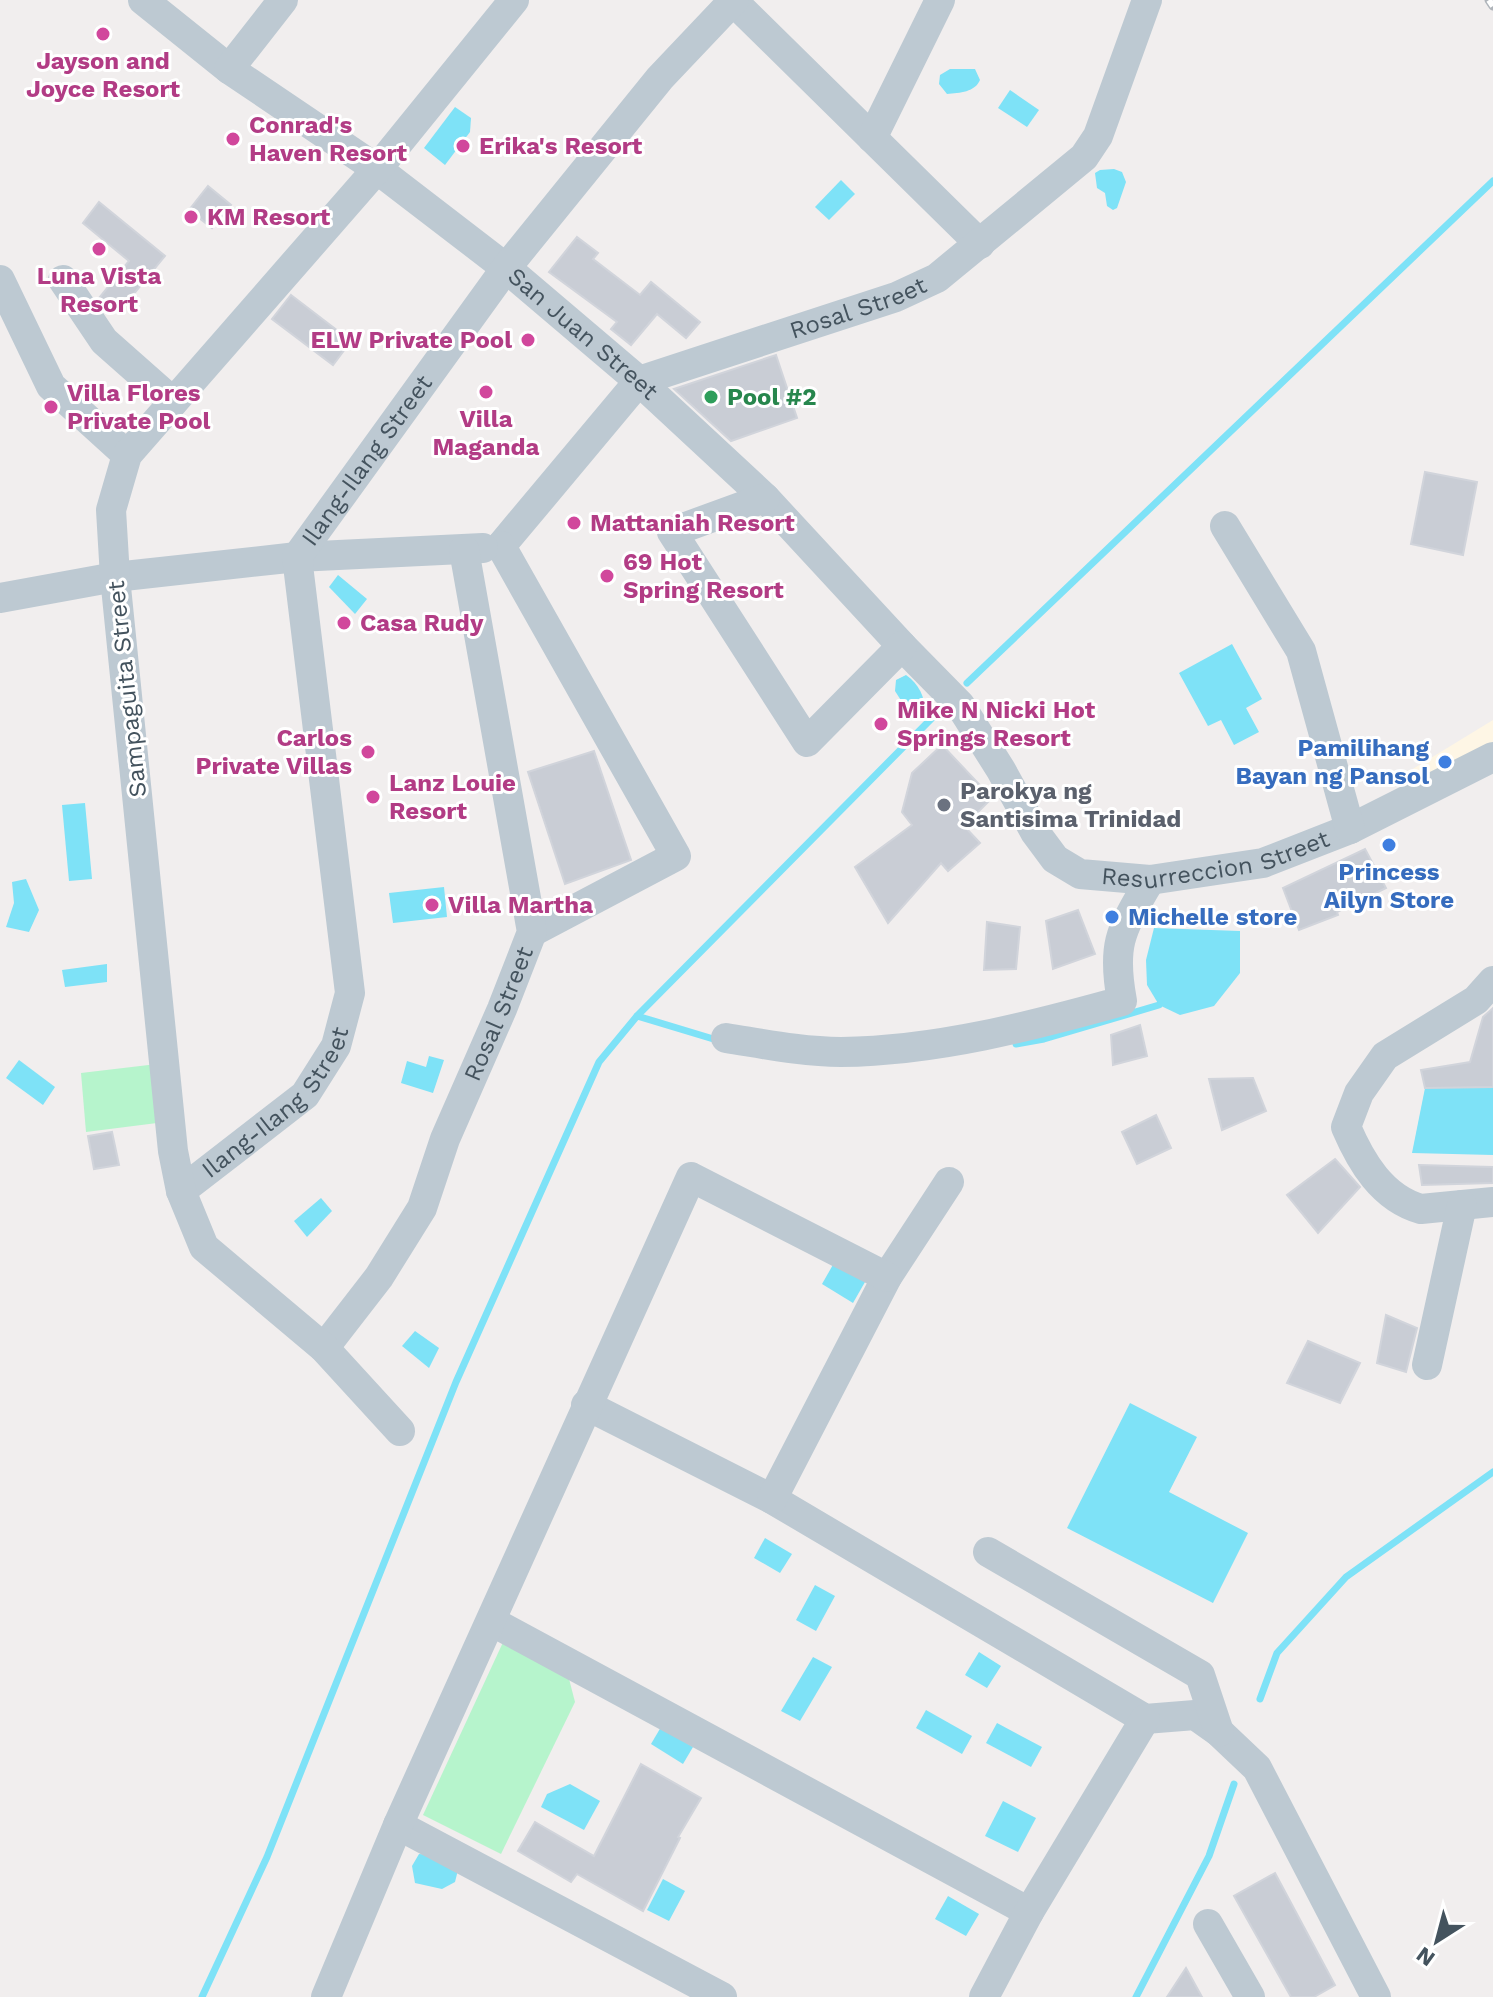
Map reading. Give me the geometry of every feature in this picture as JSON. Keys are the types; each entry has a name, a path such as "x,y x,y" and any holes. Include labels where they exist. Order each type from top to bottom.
{"street":[{"name":"San Juan Street","path":"143,0 229,69 377,169 506,268 639,381 765,498 960,705"},
{"path":"229,69 283,0"},
{"name":"Sampaguita Street","path":"400,1431 324,1348 204,1247 181,1191 173,1151 115,577 111,510 127,455 377,169 514,0"},
{"path":"872,138 940,0"},
{"name":"Rosal Street","path":"639,381 896,297 937,278 1084,157 1098,136 1147,0"},
{"path":"734,1 980,244"},
{"name":"Ilang-Ilang Street","path":"181,1191 305,1095 336,1046 350,993 297,557 506,268 660,78 734,1"},
{"path":"0,280 51,386 127,455"},
{"path":"63,280 104,341 173,402"},
{"path":"0,598 115,577 297,557 501,546 639,381"},
{"path":"765,498 672,532 807,742 902,646"},
{"path":"1225,526 1301,651 1350,829"},
{"path":"501,546 676,856 532,932"},
{"name":"Rosal Street","path":"324,1348 379,1277 422,1208 445,1139 532,932 464,550"},
{"name":"Resurreccion Street","path":"960,705 1035,832 1055,859 1080,874 1150,880 1263,863 1350,829 1493,757"},
{"path":"726,1038 838,1052 888,1050 1038,1025 1122,1001 1117,972 1120,933 1150,880"},
{"path":"1493,981 1476,1000 1385,1056 1359,1093 1346,1127 1359,1156 1379,1183 1397,1197 1421,1209 1493,1202"},
{"path":"326,1997 398,1825 691,1177 887,1277"},
{"path":"772,1499 887,1277 949,1182"},
{"path":"1427,1365 1462,1205"},
{"path":"586,1405 772,1499 1145,1719 1195,1715 1219,1732 1257,1768 1367,1995"},
{"path":"988,1552 1200,1675 1219,1732"},
{"path":"491,1621 1029,1912"},
{"path":"984,1997 1029,1912 1145,1719"},
{"path":"398,1825 722,1997"},
{"path":"1208,1924 1250,1997"}],"shaded area":[{"name":"Pamilihang Bayan ng Pansol","path":"1493,720 1493,747 1410,797 1398,778"}],"green space":[{"path":"157,1064 165,1122 86,1132 81,1073"},
{"path":"505,1638 568,1675 575,1702 501,1854 423,1815"}],"water":[{"path":"950,69 975,69 980,80 971,89 947,94 939,84 940,75"},
{"path":"1010,90 1039,110 1027,127 998,108"},
{"path":"455,107 471,118 470,132 445,165 424,148"},
{"path":"1114,169 1122,172 1126,182 1117,208 1113,210 1107,206 1105,193 1097,188 1095,173"},
{"path":"841,180 855,194 829,220 815,207"},
{"path":"338,575 367,599 355,614 329,587"},
{"path":"1232,644 1262,699 1246,708 1259,732 1234,745 1221,720 1208,726 1179,673"},
{"path":"906,675 918,687 924,701 925,712 919,719 911,716 895,691 896,680"},
{"path":"85,803 92,879 69,881 62,805"},
{"path":"26,879 39,910 29,932 6,927 14,903 12,882"},
{"path":"444,887 447,917 393,923 389,893"},
{"path":"1154,928 1240,931 1240,973 1214,1006 1180,1015 1159,1005 1147,985 1146,960"},
{"path":"107,964 107,982 65,987 62,970"},
{"path":"429,1056 444,1060 433,1093 401,1083 407,1061 426,1067"},
{"path":"19,1060 55,1087 43,1105 6,1078"},
{"path":"1493,1087 1493,1155 1412,1153 1425,1088"},
{"path":"321,1198 332,1211 307,1237 294,1221"},
{"path":"838,1256 869,1275 853,1303 822,1284"},
{"path":"415,1331 439,1348 429,1368 402,1346"},
{"path":"1130,1403 1197,1437 1169,1492 1248,1533 1213,1603 1067,1528"},
{"path":"765,1538 792,1554 780,1573 754,1558"},
{"path":"815,1585 835,1596 816,1631 796,1620"},
{"path":"979,1652 1001,1666 987,1688 965,1675"},
{"path":"813,1657 832,1667 800,1721 781,1711"},
{"path":"926,1710 972,1736 962,1754 916,1728"},
{"path":"997,1723 1042,1747 1031,1767 986,1743"},
{"path":"661,1727 693,1747 683,1764 651,1744"},
{"path":"570,1784 600,1801 584,1830 541,1807 547,1794"},
{"path":"1003,1801 1036,1818 1018,1852 985,1836"},
{"path":"419,1854 434,1855 458,1870 455,1882 442,1889 415,1883 412,1866"},
{"path":"663,1879 685,1891 669,1921 647,1910"},
{"path":"948,1896 979,1914 966,1936 935,1919"}],"building":[{"path":"208,186 231,205 212,228 189,210"},
{"path":"99,202 165,256 118,313 99,298 129,261 83,223"},
{"path":"577,237 598,253 593,259 640,295 651,282 700,322 686,338 657,314 631,345 611,329 617,322 549,272"},
{"path":"291,295 351,341 333,365 272,319"},
{"path":"776,355 797,418 731,441 674,389"},
{"path":"1425,472 1477,482 1463,555 1411,544"},
{"path":"942,745 992,798 964,826 980,843 948,871 941,863 888,923 855,867 912,825 902,812 912,773"},
{"path":"594,751 631,860 565,884 528,772"},
{"path":"1365,849 1386,888 1337,912 1338,915 1299,930 1283,888"},
{"path":"1078,910 1095,954 1053,969 1046,921"},
{"path":"987,922 1020,927 1016,969 984,970"},
{"path":"1493,1008 1493,1087 1425,1088 1421,1070 1470,1062 1483,1017"},
{"path":"1140,1025 1147,1056 1113,1065 1111,1035"},
{"path":"1253,1078 1266,1111 1222,1130 1209,1079"},
{"path":"1156,1115 1171,1148 1137,1164 1122,1132"},
{"path":"112,1132 119,1165 94,1169 88,1136"},
{"path":"1335,1159 1360,1187 1318,1233 1287,1195"},
{"path":"1419,1165 1493,1167 1493,1183 1422,1185"},
{"path":"1386,1315 1417,1328 1406,1372 1377,1363"},
{"path":"1308,1341 1360,1363 1340,1403 1287,1383"},
{"path":"641,1764 701,1798 678,1837 643,1911 577,1874 571,1882 518,1851 535,1822 594,1856"},
{"path":"1275,1873 1335,1985 1314,1997 1291,1997 1234,1896"},
{"path":"1186,1968 1202,1997 1167,1997"}],"waterway":[{"path":"967,683 1493,181"},
{"path":"202,1997 267,1857 456,1382 599,1062 637,1016 935,715"},
{"path":"1016,1044 1044,1039 1159,1005"},
{"path":"637,1016 720,1041"},
{"path":"1260,1699 1277,1653 1346,1577 1493,1472"},
{"path":"1136,1997 1209,1856 1234,1784"}],"railway":[{"path":"1489,0 1493,6"}],"place":[{"name":"Jayson and Joyce Resort","path":"103,34"},
{"name":"Conrad's Haven Resort","path":"233,139"},
{"name":"Erika's Resort","path":"463,146"},
{"name":"KM Resort","path":"191,217"},
{"name":"Luna Vista Resort","path":"99,249"},
{"name":"ELW Private Pool","path":"528,340"},
{"name":"Villa Maganda","path":"486,392"},
{"name":"Pool #2","path":"711,397"},
{"name":"Villa Flores Private Pool","path":"51,407"},
{"name":"Mattaniah Resort","path":"574,523"},
{"name":"69 Hot Spring Resort","path":"607,576"},
{"name":"Casa Rudy","path":"344,623"},
{"name":"Mike N Nicki Hot Springs Resort","path":"881,724"},
{"name":"Carlos Private Villas","path":"368,752"},
{"name":"Pamilihang Bayan ng Pansol","path":"1445,762"},
{"name":"Lanz Louie Resort","path":"373,797"},
{"name":"Parokya ng Santisima Trinidad","path":"944,805"},
{"name":"Princess Ailyn Store","path":"1389,845"},
{"name":"Villa Martha","path":"432,905"},
{"name":"Michelle store","path":"1112,917"}]}
